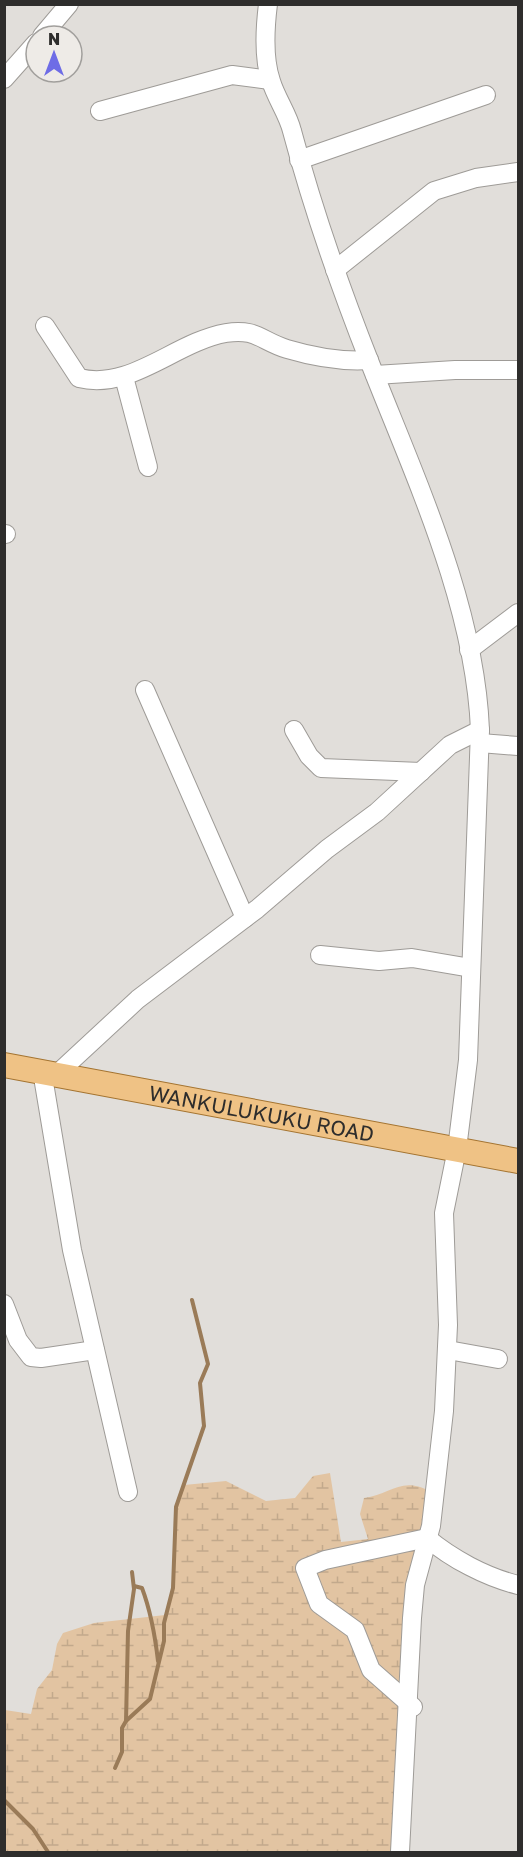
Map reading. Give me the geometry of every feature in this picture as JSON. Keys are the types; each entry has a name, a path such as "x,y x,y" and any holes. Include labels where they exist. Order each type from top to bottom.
{"main road":[{"name":"WANKULUKUKU ROAD","path":"4,1065 519,1161"}],"street":[{"path":"52,24 69,4"},
{"path":"268,4 266,48 270,80 291,128 299,160 335,270 435,534 470,650 479,702 480,737 468,1060 458,1149 444,1213 448,1350 444,1411 431,1526 415,1585 411,1706 403,1745 400,1852"},
{"path":"4,79 24,56"},
{"path":"100,111 232,75 270,80"},
{"path":"299,160 486,95"},
{"path":"335,270 434,191 476,178 519,172"},
{"path":"45,326 79,378 97,380 124,377 180,348 215,336 239,332 254,333 270,343 327,359 372,368 519,370"},
{"path":"124,377 148,467"},
{"path":"470,650 519,613"},
{"path":"145,690 245,918"},
{"path":"294,730 309,756 321,768 421,772"},
{"path":"128,1492 72,1250 49,1073 138,999 245,918 327,849 377,812 450,745 480,737 519,746"},
{"path":"321,955 379,961 412,958 471,968"},
{"path":"4,1304 18,1340 31,1357 41,1358 95,1350"},
{"path":"448,1350 498,1359"},
{"path":"427,1538 444,1552 503,1581 519,1585"},
{"path":"411,1706 371,1670 355,1630 319,1604 305,1568 325,1560 427,1538"}],"green space":[{"path":"330,1473 341,1542 368,1539 360,1514 364,1498 411,1485 429,1491 397,1852 5,1852 5,1710 31,1714 37,1689 52,1670 57,1644 63,1633 94,1623 165,1615 173,1588 176,1507 184,1485 226,1481 266,1501 295,1498 313,1476"}],"waterway":[{"path":"126,1721 150,1699 164,1641 164,1623 173,1588 176,1507 204,1426 200,1383 208,1364 192,1300"},
{"path":"115,1768 122,1752 122,1728 126,1721 128,1631 134,1589 132,1572"},
{"path":"134,1586 142,1588 145,1597 158,1661"},
{"path":"4,1800 33,1829 48,1852"}]}
